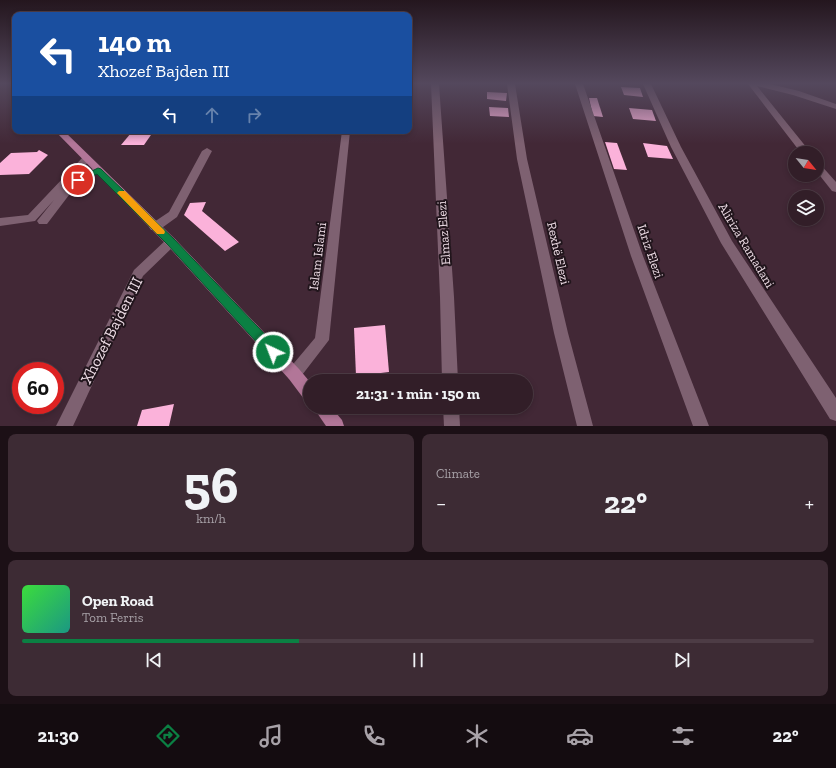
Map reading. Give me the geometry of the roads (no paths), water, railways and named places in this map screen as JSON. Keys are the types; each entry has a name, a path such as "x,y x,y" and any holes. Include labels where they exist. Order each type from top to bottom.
{"main road":[{"path":"62,134 171,242 303,385"}],"street":[{"name":"Elmaz Elezi","path":"436,104 450,374"},
{"name":"Rexhë Elezi","path":"514,104 522,159 585,426"},
{"name":"Idriz Elezi","path":"585,104 607,172 654,306 701,426"},
{"name":"Aliriza Ramadani","path":"656,104 676,147 727,243 836,413"},
{"path":"768,104 801,146"},
{"name":"Islam Islami","path":"294,374 322,340 346,134"},
{"path":"155,227 173,214 207,151"},
{"path":"0,222 31,218 86,159"},
{"path":"43,221 65,193 78,180 98,170"},
{"path":"824,174 836,188"},
{"name":"Xhozef Bajden III","path":"64,426 138,273 171,242"},
{"path":"451,414 452,426"}]}
